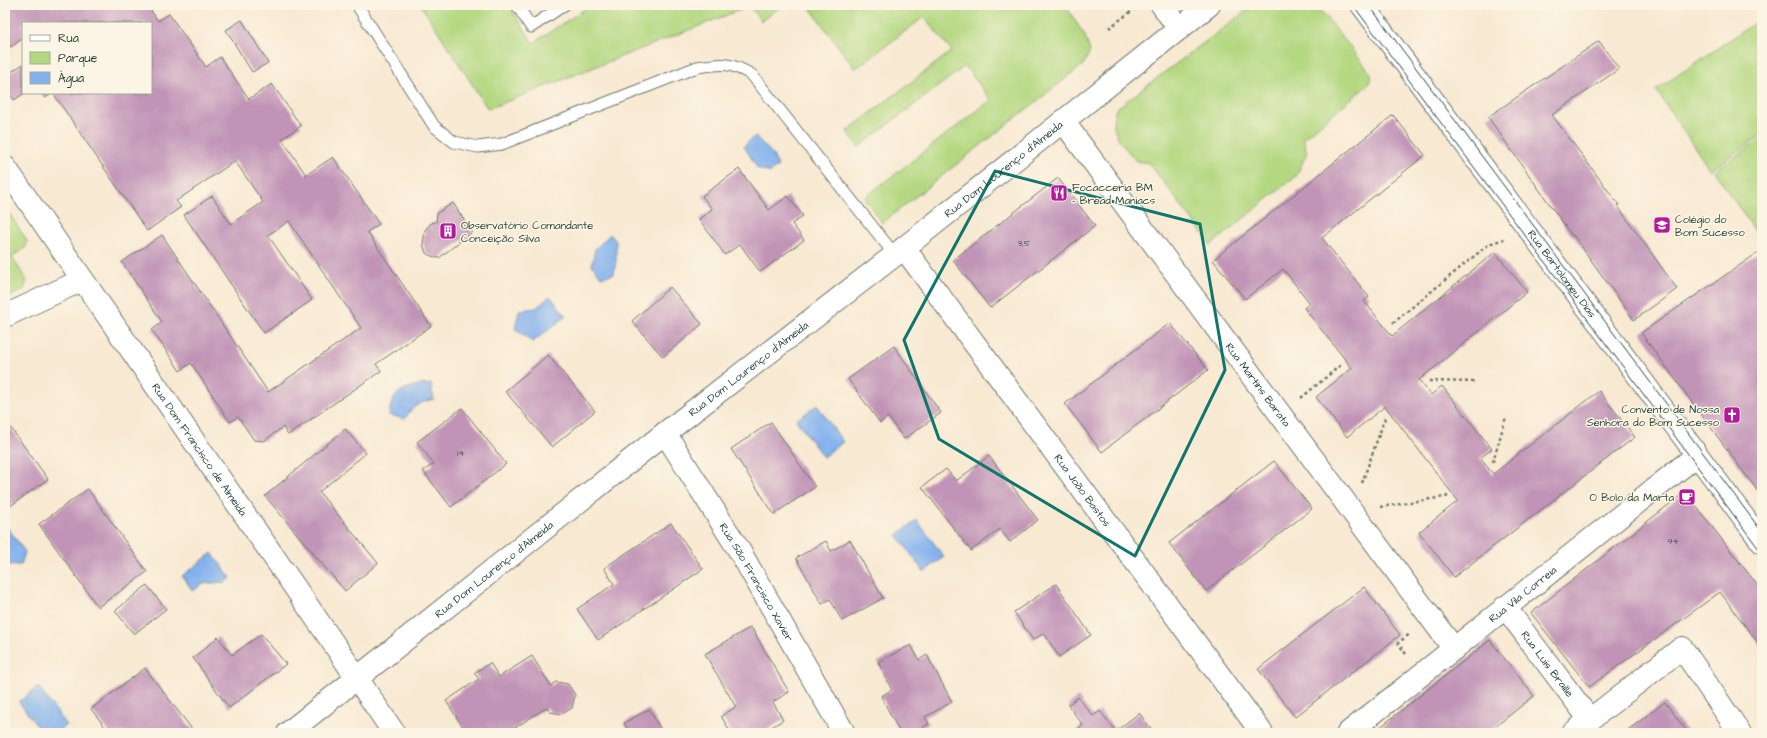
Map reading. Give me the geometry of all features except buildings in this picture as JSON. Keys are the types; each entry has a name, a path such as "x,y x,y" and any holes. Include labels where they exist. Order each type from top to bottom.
{"street":[{"path":"1162,5 1179,29"},
{"name":"Rua Dom Lourenço d'Almeida","path":"288,733 665,433 899,251 1210,5"},
{"name":"Rua Bartolomeu Dias","path":"1362,5 1762,542"},
{"name":"Rua Martins Barata","path":"1063,121 1454,649"},
{"name":"Rua Dom Francisco de Almeida","path":"5,167 358,678 394,733"},
{"name":"Rua João Bastos","path":"899,251 1262,733"},
{"path":"5,316 82,280"},
{"name":"Rua São Francisco Xavier","path":"665,433 739,550 844,733"},
{"name":"Rua Vila Correia","path":"1348,733 1697,455"},
{"name":"Rua Luís Braille","path":"1505,607 1590,720"},
{"path":"1573,733 1682,648 1740,733"}],"lane":[{"path":"357,5 434,126 454,142 478,147 502,144 697,68 717,64 736,66 752,75 899,251"},
{"path":"517,5 531,27 564,5"}],"path":[{"path":"1109,28 1140,5"},
{"path":"1393,323 1489,244 1502,241 1524,223"},
{"path":"1280,415 1342,364"},
{"path":"1429,381 1478,382"},
{"path":"1386,415 1352,511 1450,496"},
{"path":"1493,462 1506,417"}],"highlighted area":[{"path":"995,171 1200,224 1225,370 1135,556 939,439 904,340"}],"green space":[{"path":"421,5 509,5 533,43 591,5 783,5 761,21 750,6 488,109"},
{"path":"808,5 1065,5 1085,36 1090,51 1084,64 882,223 864,198 991,100 965,66 859,147 847,131 952,51 924,17 855,69"},
{"path":"1254,5 1317,5 1372,75 1368,85 1303,138 1307,152 1297,175 1211,245 1149,163 1136,161 1122,143 1115,131 1114,117 1116,109"},
{"path":"1756,22 1762,31 1762,135 1710,170 1656,90"},
{"path":"1762,138 1762,231 1757,234 1714,171"},
{"path":"5,207 27,241 26,247 12,257 27,281 24,289 5,299"}],"water":[{"path":"755,136 772,153 778,166 770,173 757,168 744,146"},
{"path":"610,234 616,241 614,274 601,277 592,265 595,249"},
{"path":"550,296 566,316 533,342 515,329 519,310 536,308"},
{"path":"431,384 434,399 417,405 405,419 389,415 393,399 402,390 415,386"},
{"path":"817,405 843,442 823,457 796,420"},
{"path":"917,520 944,557 924,572 897,535"},
{"path":"5,529 9,529 25,552 21,565 9,565 5,558"},
{"path":"212,553 231,578 225,582 202,584 193,591 182,576"},
{"path":"38,687 67,725 56,733 42,733 19,702"}],"tram line":[{"path":"1353,5 1762,553"},
{"path":"1369,5 1762,532"}],"place":[{"name":"Focacceria BM - Bread Maniacs","path":"1059,193"},
{"name":"Colégio do Bom Sucesso","path":"1662,225"},
{"name":"Observatório Comandante Conceição Silva","path":"448,231"},
{"name":"Convento de Nossa Senhora do Bom Sucesso","path":"1732,415"},
{"name":"O Bolo da Marta","path":"1687,497"}]}
